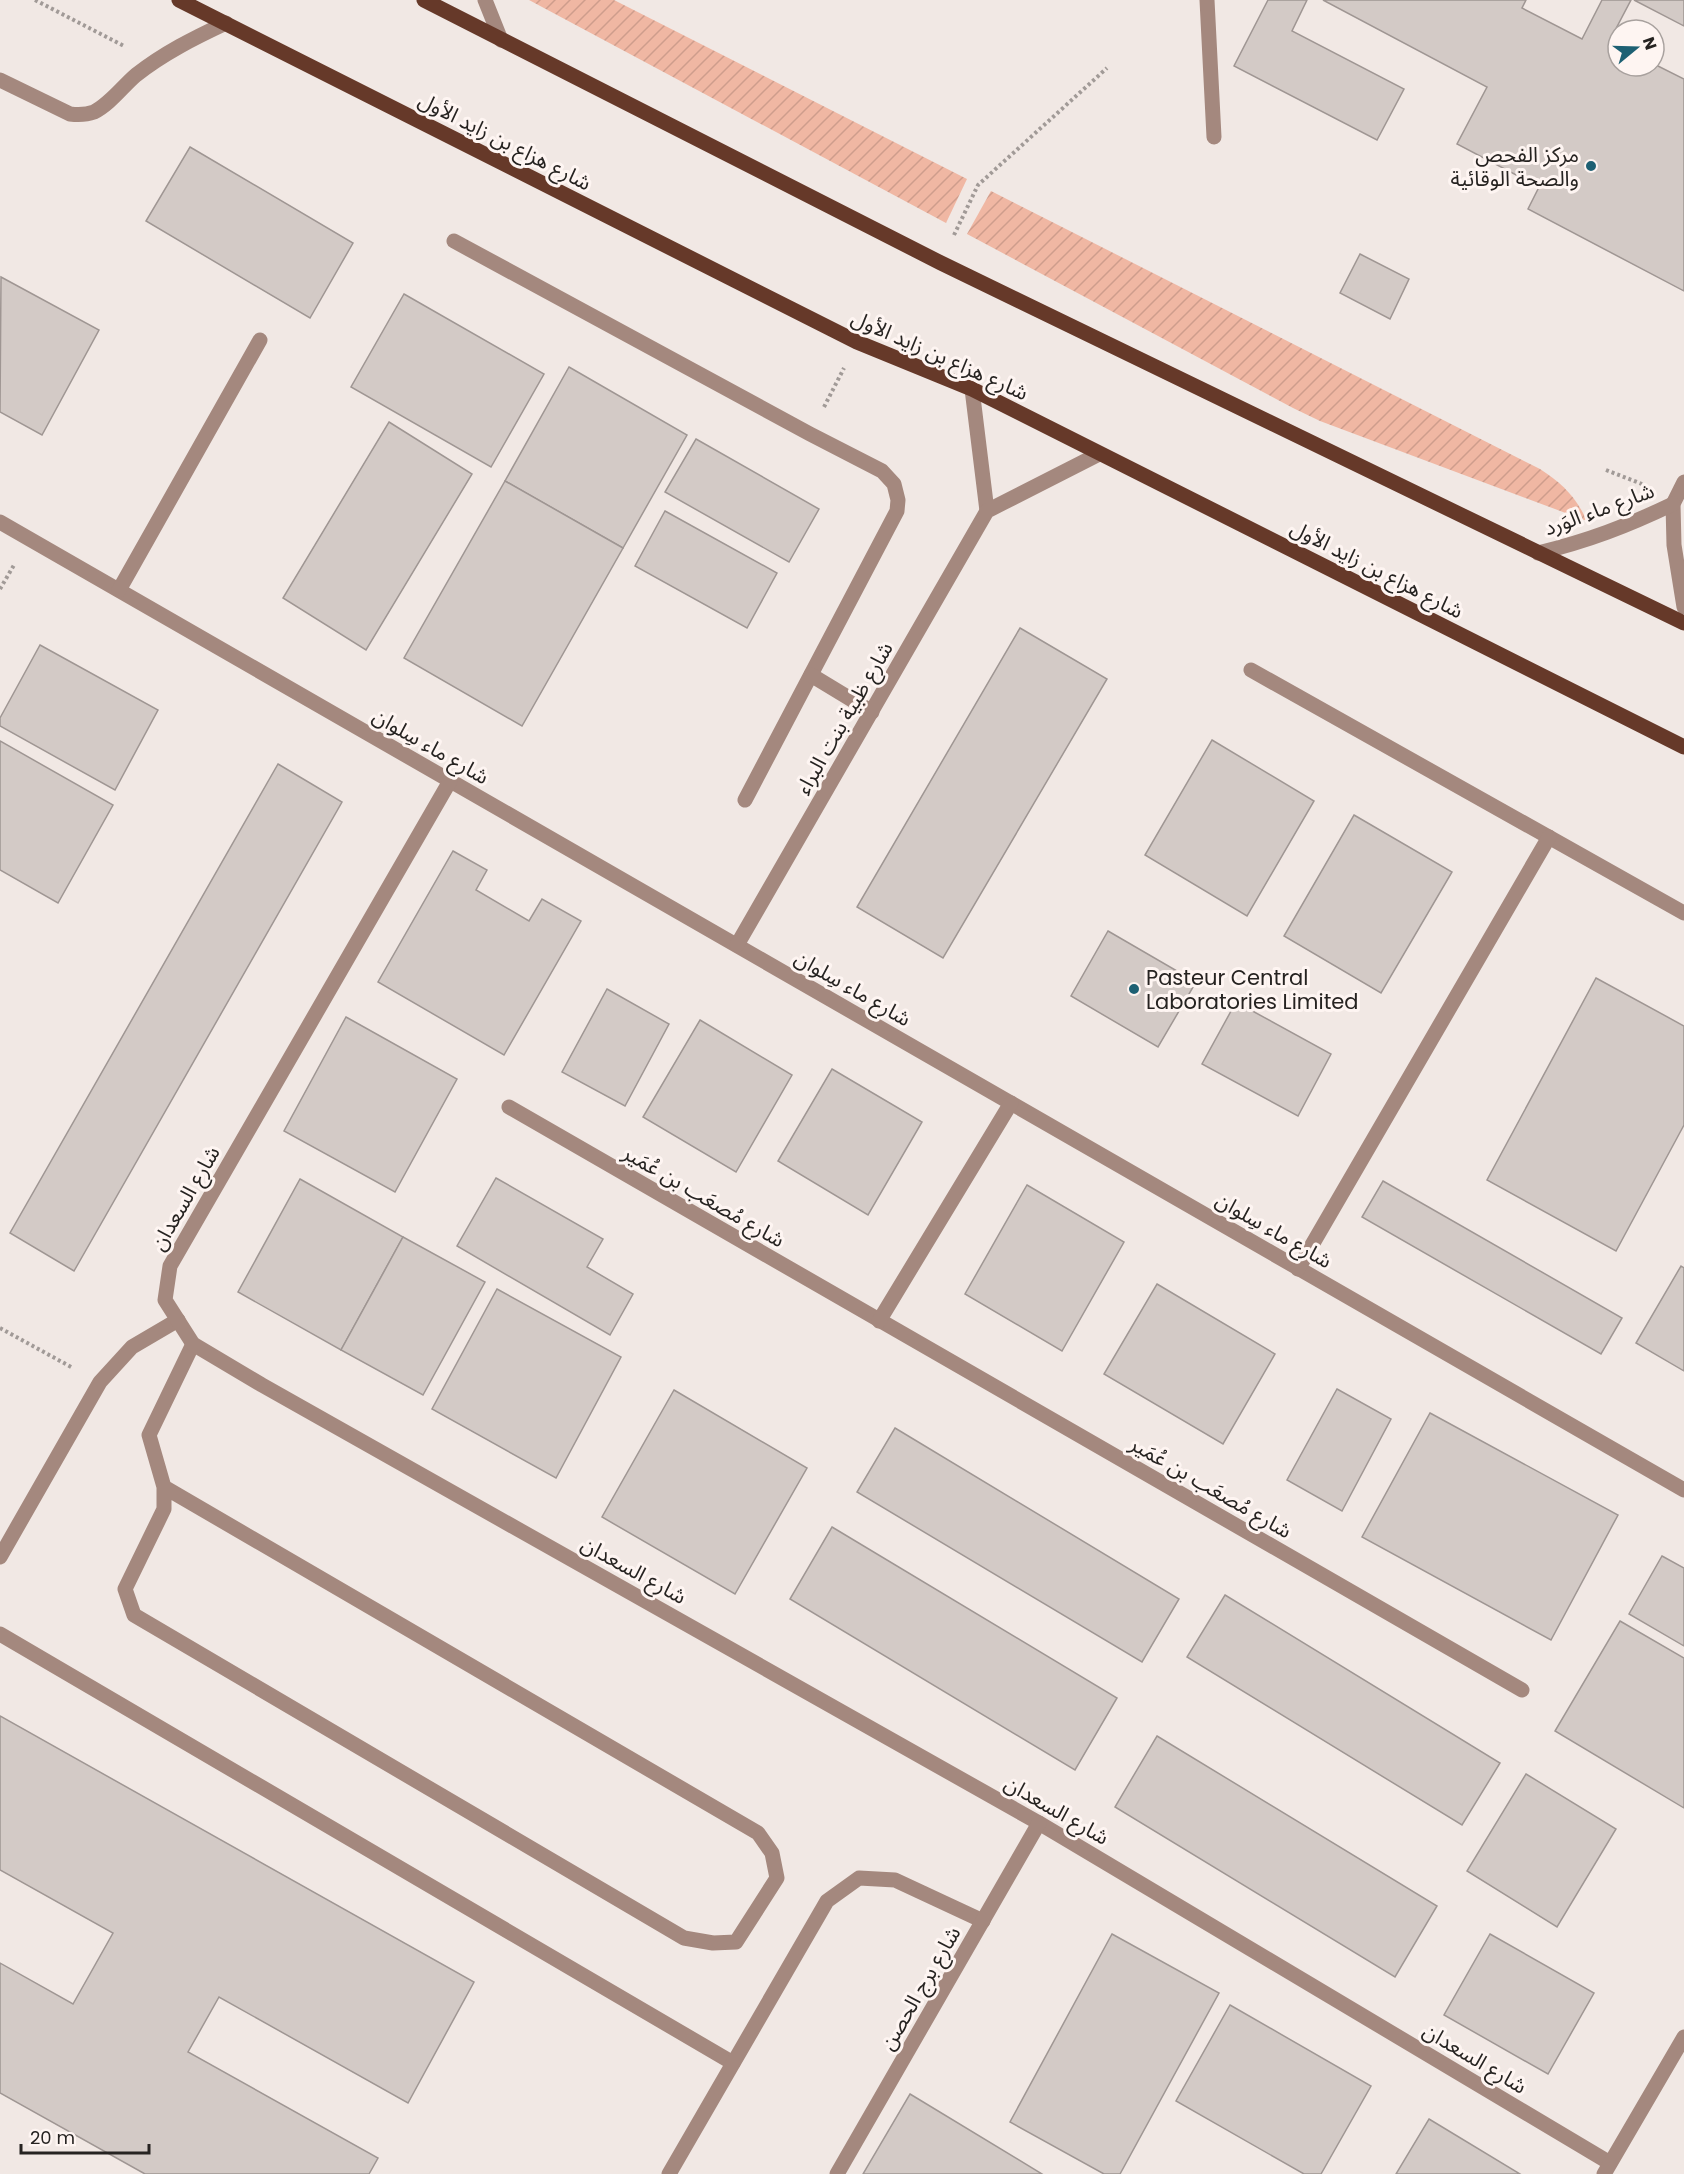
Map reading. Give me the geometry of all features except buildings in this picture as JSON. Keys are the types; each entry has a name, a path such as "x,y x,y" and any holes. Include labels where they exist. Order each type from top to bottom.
{"main road":[{"name":"شارع هزاع بن زايد الأول","path":"179,0 858,342 972,388 1684,747"},
{"path":"424,0 940,262 1684,623"}],"street":[{"path":"485,0 501,40"},
{"path":"1207,0 1214,138"},
{"path":"0,80 70,114 83,115 104,105 119,89 177,47 226,23"},
{"path":"454,241 882,471 894,484 898,500 897,511 745,800"},
{"path":"119,590 260,339"},
{"path":"972,388 987,510 1099,454"},
{"name":"شارع ماء الوَرد","path":"1684,482 1673,504 1674,545 1684,607"},
{"name":"شارع ماء الوَرد","path":"1538,553 1585,541 1630,525 1673,504"},
{"name":"شارع ظبية بنت البراء","path":"737,945 987,510"},
{"name":"شارع ماء سِلوان","path":"0,522 1684,1490"},
{"path":"1251,670 1684,913"},
{"path":"811,675 872,712"},
{"name":"شارع السعدان","path":"450,781 170,1266 165,1300 193,1344 1039,1823 1607,2169"},
{"path":"1298,1269 1550,837"},
{"path":"879,1321 1011,1103"},
{"name":"شارع مُصعَب بن عُمَير","path":"509,1107 1522,1690"},
{"path":"0,1557 100,1382 132,1347 178,1320"},
{"path":"164,1487 758,1833 772,1853 777,1878 736,1942 713,1943 684,1938 134,1615 125,1589 165,1509 164,1487 149,1435 193,1344"},
{"path":"0,1634 733,2063"},
{"name":"شارع برج الحصن","path":"837,2174 1039,1823"},
{"path":"669,2174 827,1901 859,1878 895,1880 982,1921"},
{"path":"1607,2169 1684,2037"}],"path":[{"path":"35,0 154,62"},
{"path":"940,262 978,185 1107,68"},
{"path":"810,434 858,342"},
{"path":"0,1328 100,1382"}],"shaded area":[{"path":"529,0 614,0 967,179 946,223"},
{"path":"991,191 1540,469 1568,491 1587,521 1320,421 967,234"}],"place":[{"name":"مركز الفحص والصحة الوقائية","path":"1591,166"},
{"name":"Pasteur Central Laboratories Limited","path":"1134,989"}]}
